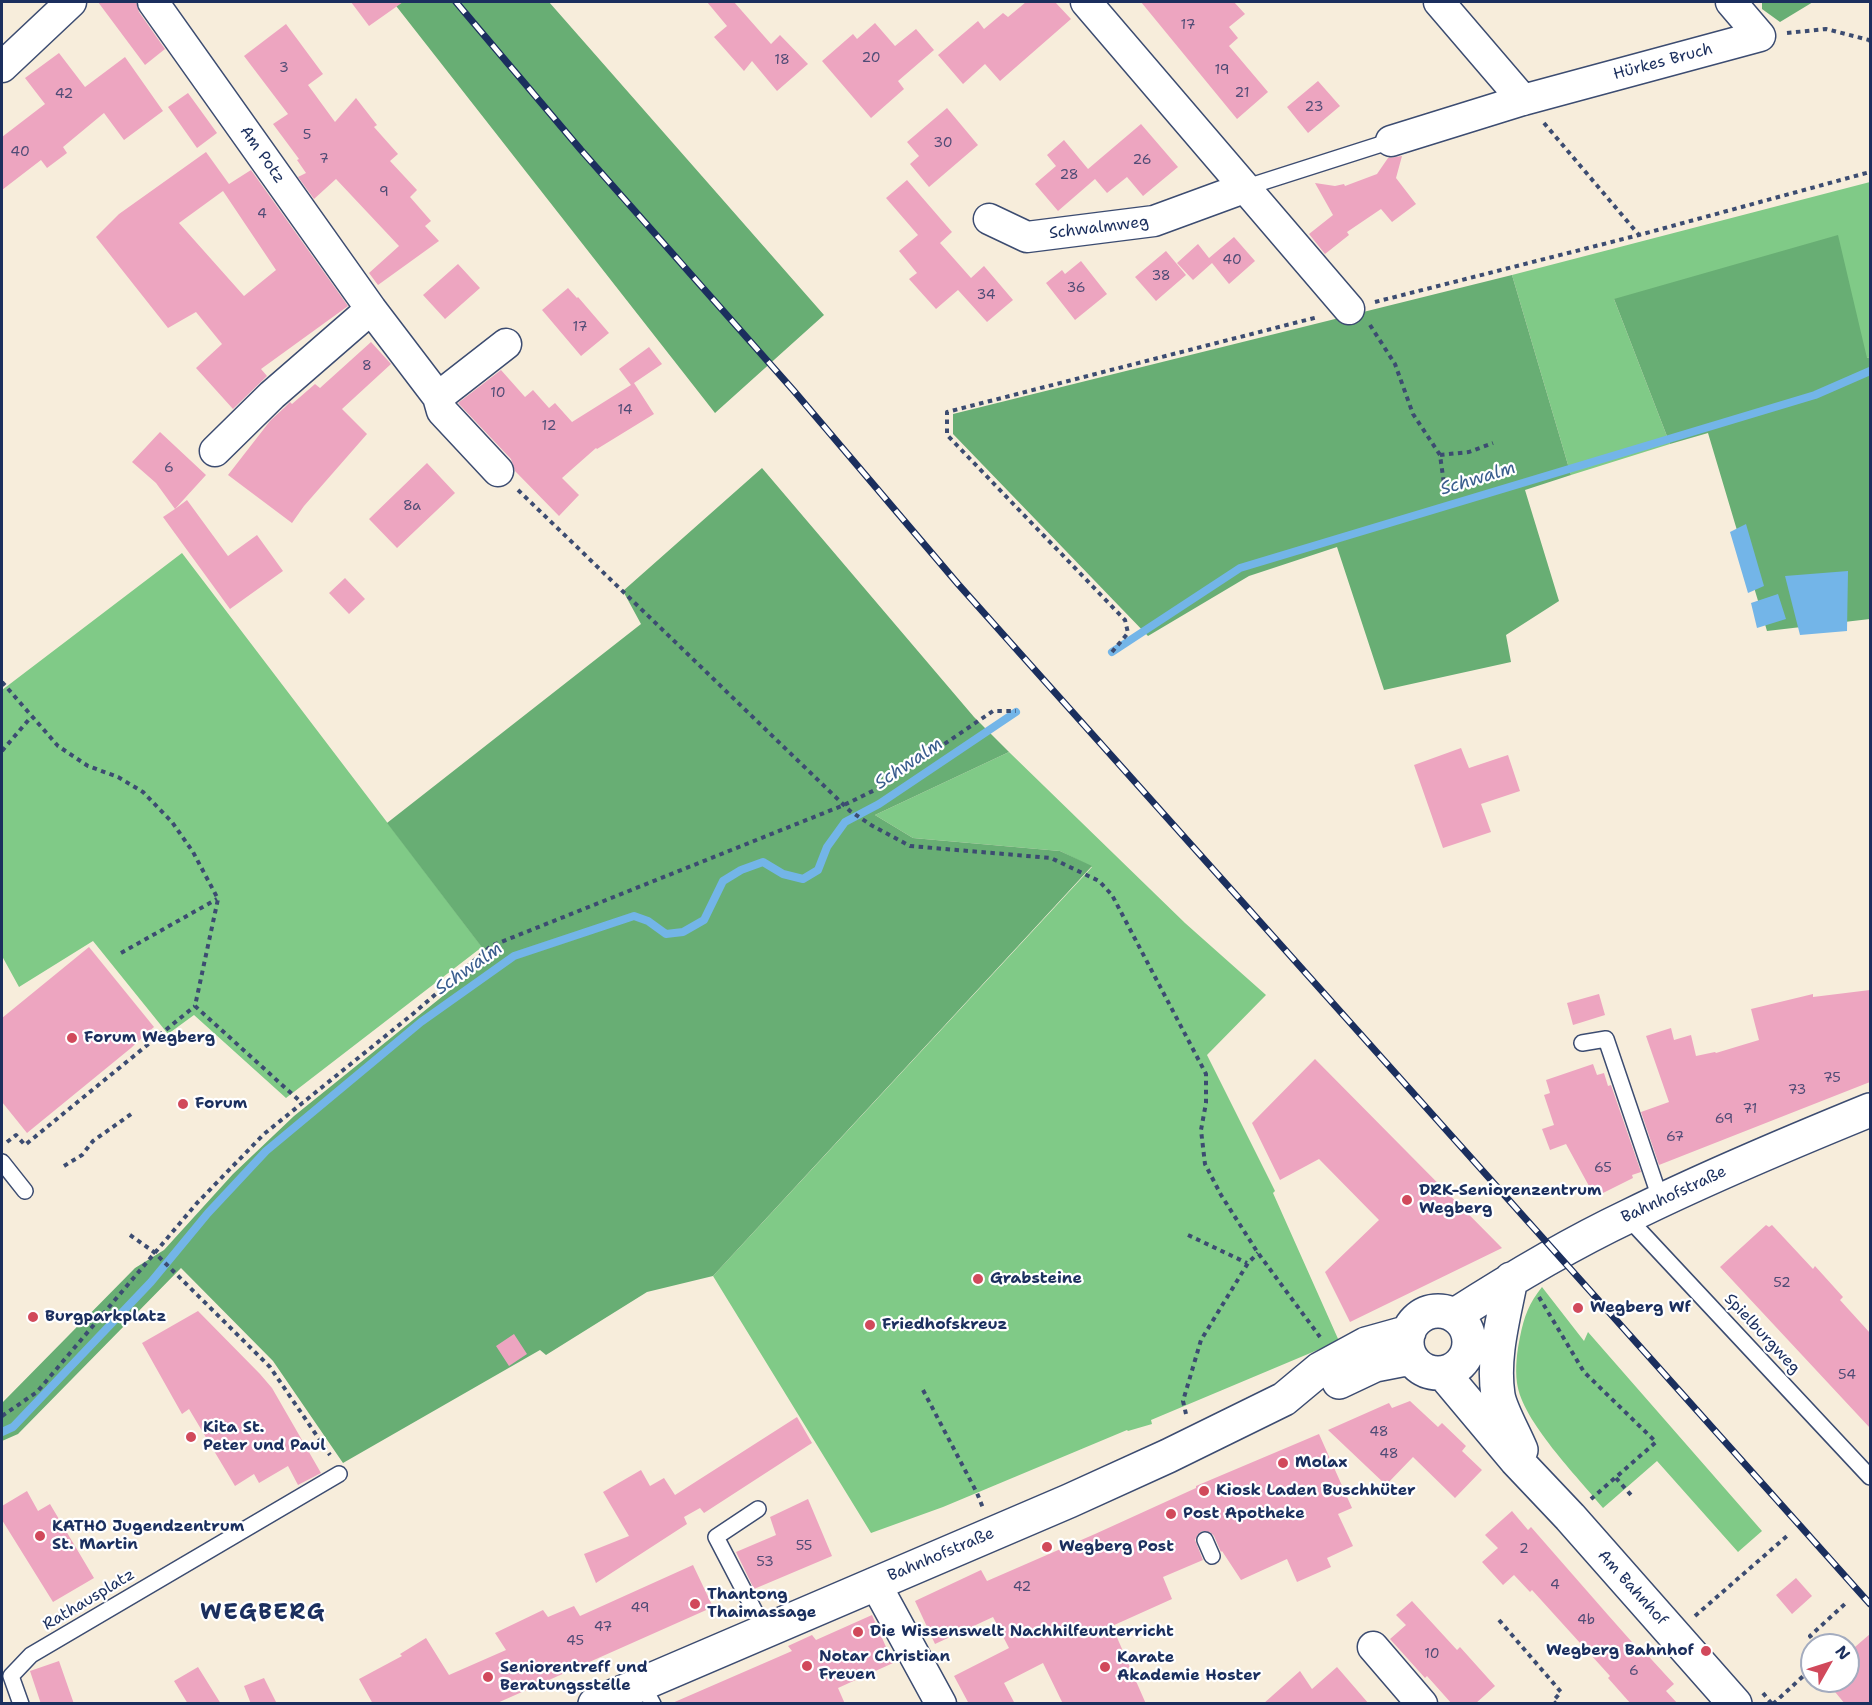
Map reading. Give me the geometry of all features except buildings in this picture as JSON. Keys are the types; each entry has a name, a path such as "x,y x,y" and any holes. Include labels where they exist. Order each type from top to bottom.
{"street":[{"path":"2,67 71,2"},
{"name":"Am Potz","path":"153,2 371,309 438,398 442,411 498,471"},
{"path":"1086,2 1244,188 1354,307"},
{"path":"1439,2 1523,100"},
{"path":"1731,2 1760,36"},
{"name":"Hürkes Bruch","path":"1391,141 1523,100 1760,36"},
{"name":"Schwalmweg","path":"989,219 1027,237 1155,221 1244,188"},
{"path":"215,451 272,395 371,309"},
{"path":"438,398 506,344"},
{"name":"Bahnhofstraße","path":"595,1704 647,1694 765,1631 992,1533 1194,1443 1284,1400 1311,1395 1375,1365 1410,1345 1419,1317 1427,1312 1446,1312 1455,1315 1517,1276 1627,1217 1770,1151 1870,1110"},
{"name":"Am Bahnhof","path":"1517,1276 1500,1335 1497,1369 1498,1396 1522,1452 1562,1509"},
{"path":"1410,1345 1425,1370 1453,1366 1468,1351 1469,1341 1467,1330 1455,1315"},
{"name":"Bahnhofstraße","path":"1284,1400 1320,1369 1366,1344 1410,1345"},
{"name":"Am Bahnhof","path":"1453,1366 1516,1460 1735,1704"},
{"path":"875,1583 941,1704"},
{"path":"1373,1647 1422,1704"}],"lane":[{"path":"1244,188 1391,141"},
{"path":"1582,1043 1606,1039 1661,1201"},
{"path":"2,1162 25,1191"},
{"name":"Spielburgweg","path":"1627,1217 1870,1477"},
{"name":"Rathausplatz","path":"21,1704 11,1676 31,1655 339,1474"},
{"path":"758,1509 716,1537 765,1631"},
{"path":"1205,1540 1212,1556"}],"path":[{"path":"1760,36 1826,29 1870,42"},
{"path":"1523,100 1639,235"},
{"path":"1112,652 1128,633 1125,620 947,435 947,412 1639,235 1870,172"},
{"path":"1354,307 1395,364 1413,414 1440,455 1445,491"},
{"path":"1440,455 1469,452 1493,443"},
{"path":"498,471 850,811 910,846 1051,858 1099,881 1112,895 1206,1074 1206,1103 1201,1130 1205,1164 1221,1195 1258,1252 1337,1359"},
{"path":"2,682 58,746 88,766 118,777 143,792 172,822 193,852 218,899 195,1006 25,1145 16,1135 2,1146"},
{"path":"2,1416 37,1392 197,1203 264,1134 414,1013 491,946 844,805 881,788 993,711 1016,711"},
{"path":"2,751 31,717"},
{"path":"121,953 218,899"},
{"path":"195,1006 302,1103"},
{"path":"63,1166 82,1155 93,1142 134,1112"},
{"path":"130,1235 154,1252 270,1367 332,1457 339,1474"},
{"path":"1188,1235 1248,1263"},
{"path":"1194,1443 1183,1401 1201,1340 1248,1263 1258,1252"},
{"path":"1517,1276 1584,1372 1656,1442 1616,1478 1562,1509"},
{"path":"923,1390 977,1493 992,1533"},
{"path":"1616,1478 1631,1495"},
{"path":"1674,1635 1787,1536"},
{"path":"1812,1633 1847,1602"},
{"path":"1499,1620 1561,1692 1553,1701 1556,1704"},
{"path":"1773,1704 1800,1679"}],"green space":[{"path":"393,2 549,2 824,315 715,413"},
{"path":"1762,2 1813,2 1780,22 1762,9"},
{"path":"1870,182 1870,357 1614,299 1670,444 1571,475 1512,275"},
{"path":"1838,235 1867,358 1870,357 1870,619 1767,631 1708,433 1670,444 1614,299"},
{"path":"1512,275 1571,475 1525,490 1559,601 1506,635 1511,662 1384,690 1337,547 1249,576 1148,636 953,434 953,414"},
{"path":"762,468 974,717 1009,752 875,815 913,838 1060,851 1092,866 713,1276 647,1292 546,1355 540,1350 343,1463 273,1361 181,1268 18,1434 2,1441 2,1403 135,1268 164,1250 233,1174 294,1116 490,958 387,823 641,624 623,591"},
{"path":"182,553 482,947 286,1098 194,1015 168,1034 93,941 19,987 2,956 2,690"},
{"path":"1009,752 1185,923 1266,995 1207,1055 1275,1191 1273,1193 1339,1341 1151,1420 1152,1424 1127,1430 943,1507 871,1533 713,1276 1092,867 1060,851 913,838 875,815"},
{"path":"1542,1287 1584,1341 1588,1332 1762,1531 1738,1552 1657,1461 1603,1508 1552,1448 1529,1414 1517,1383 1516,1366 1525,1317"}],"water":[{"path":"1746,524 1764,586 1748,593 1730,532"},
{"path":"1848,571 1847,631 1800,635 1785,576"},
{"path":"1778,594 1786,619 1757,628 1751,603"}],"waterway":[{"name":"Schwalm","path":"1112,652 1240,568 1815,395 1870,371"},
{"name":"Schwalm","path":"2,1432 13,1427 151,1282 208,1213 266,1151 421,1022 514,956 634,916 648,921 666,934 683,932 704,920 723,881 741,870 763,862 783,874 803,879 818,870 827,847 845,822 879,804 1016,712"}],"railway":[{"path":"456,2 581,150 794,391 958,584 1870,1604"}],"place":[{"name":"Forum Wegberg","path":"72,1038"},
{"name":"Forum","path":"183,1104"},
{"name":"DRK-Seniorenzentrum Wegberg","path":"1407,1200"},
{"name":"Grabsteine","path":"978,1279"},
{"name":"Wegberg Wf","path":"1578,1308"},
{"name":"Burgparkplatz","path":"33,1317"},
{"name":"Friedhofskreuz","path":"870,1325"},
{"name":"Kita St. Peter und Paul","path":"191,1437"},
{"name":"Molax","path":"1283,1463"},
{"name":"Kiosk Laden Buschhüter","path":"1204,1491"},
{"name":"Post Apotheke","path":"1171,1514"},
{"name":"KATHO Jugendzentrum St. Martin","path":"40,1536"},
{"name":"Wegberg Post","path":"1047,1547"},
{"name":"Thantong Thaimassage","path":"695,1604"},
{"name":"Die Wissenswelt Nachhilfeunterricht","path":"858,1632"},
{"name":"Wegberg Bahnhof","path":"1706,1651"},
{"name":"Notar Christian Freuen","path":"807,1666"},
{"name":"Karate Akademie Hoster","path":"1105,1667"},
{"name":"Seniorentreff und Beratungsstelle","path":"488,1677"}],"district":[{"name":"WEGBERG","path":"263,1613"}]}
